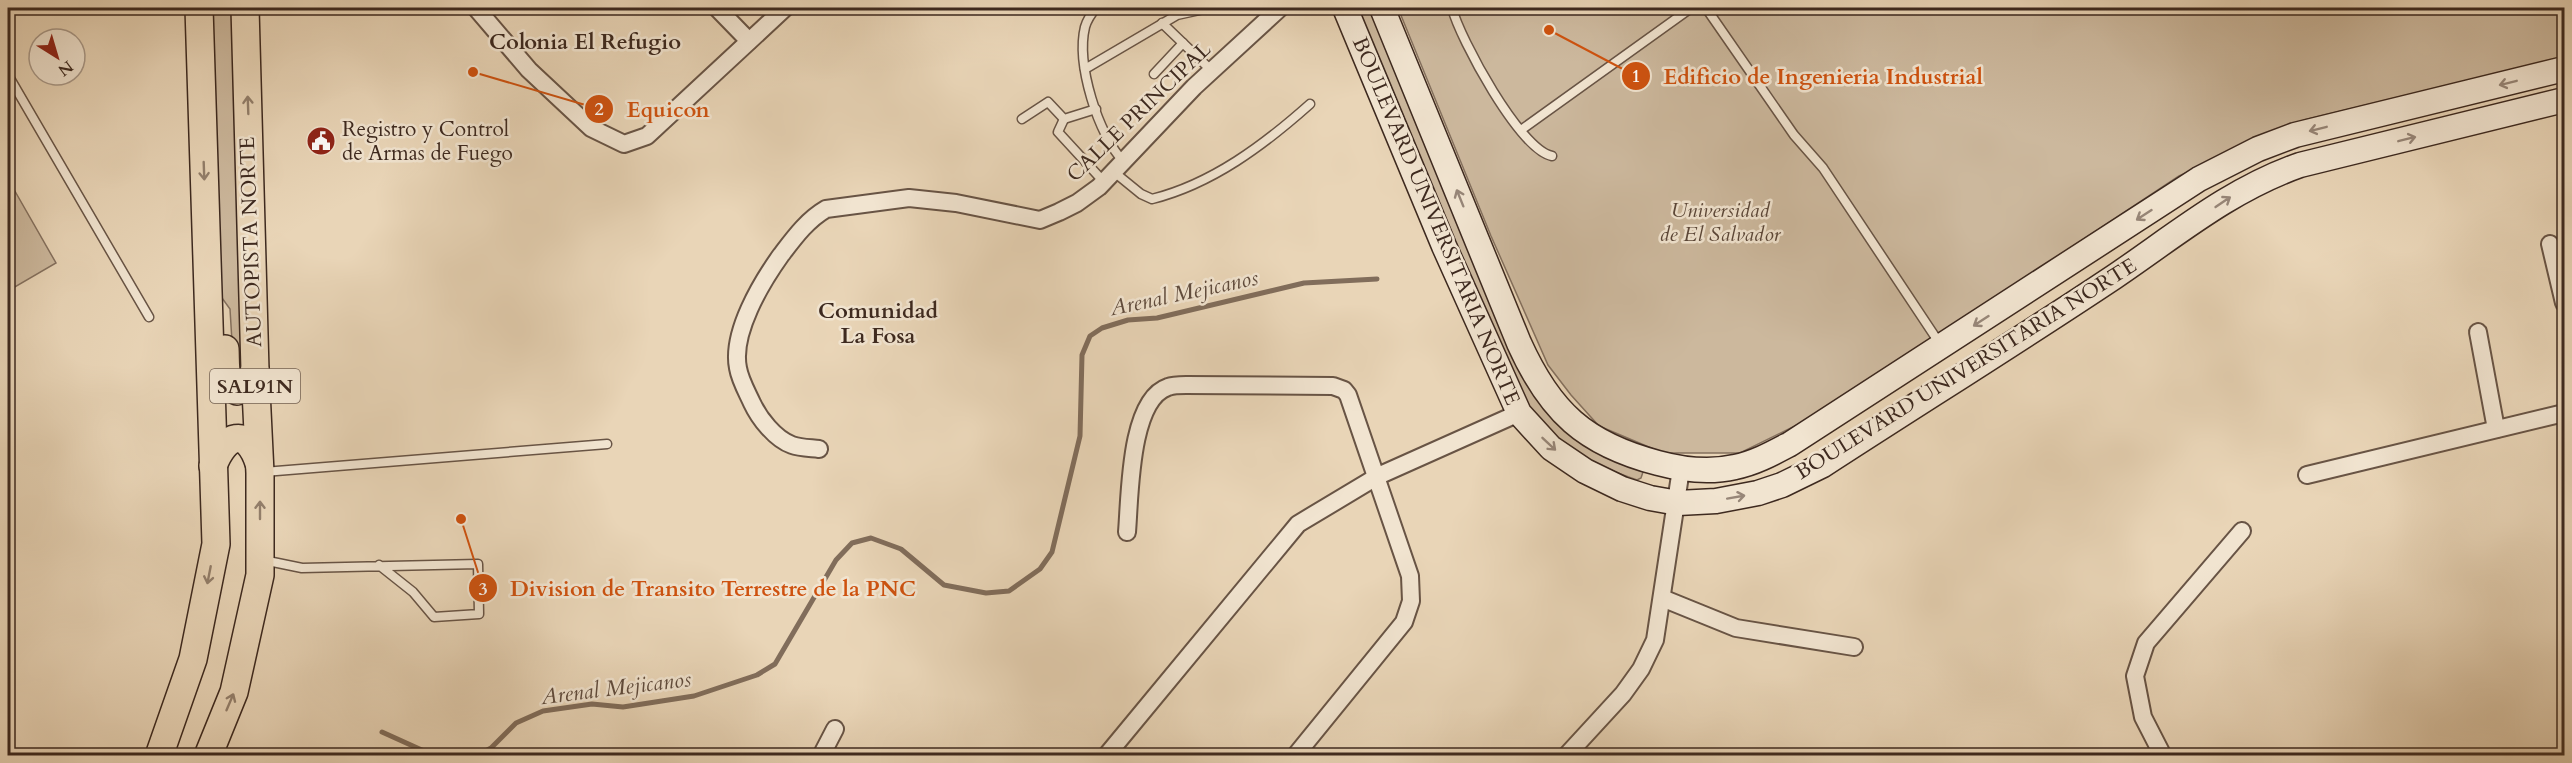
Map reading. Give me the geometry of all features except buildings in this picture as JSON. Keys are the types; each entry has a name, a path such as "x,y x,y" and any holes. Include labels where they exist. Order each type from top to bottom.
{"main road":[{"name":"SAL91N","path":"159,756 193,659 216,544 199,8"},
{"name":"AUTOPISTA NORTE","path":"208,756 234,693 260,575 260,468 255,370 245,8"},
{"name":"BOULEVARD UNIVERSITARIA NORTE","path":"1345,8 1444,246 1518,413 1551,448 1585,471 1622,489 1650,498 1678,503 1716,501 1758,493 1782,485 1823,465 2113,277 2237,192 2267,177 2300,165 2565,100"},
{"name":"BOULEVARD UNIVERSITARIA NORTE","path":"1382,8 1519,343 1540,386 1565,415 1601,443 1639,458 1681,469 1723,470 1752,462 1774,452 1819,427 2199,179 2266,145 2314,130 2565,69"},
{"path":"208,301 216,304 220,311 229,385 237,391 247,388 255,370"},
{"path":"213,466 222,447 237,439 245,439 251,444 260,468"}],"street":[{"path":"476,8 529,70 591,128 624,144 646,136 785,8"},
{"path":"717,8 749,42"},
{"name":"CALLE PRINCIPAL","path":"819,449 792,445 777,436 755,410 738,367 740,340 747,317 765,278 795,236 817,214 826,209 909,198 928,198 1040,220 1077,203 1114,172 1212,71 1280,8"},
{"path":"2550,244 2565,303"},
{"path":"2478,332 2496,429"},
{"path":"1127,532 1137,431 1146,408 1158,392 1168,386 1333,386 1344,390 1348,395 1378,476 1410,576 1411,601 1404,622 1294,756"},
{"path":"1106,756 1298,524 1378,476 1518,413"},
{"path":"2307,475 2565,413"},
{"path":"1566,756 1623,694 1641,669 1655,640 1678,503 1681,469"},
{"path":"2163,756 2143,717 2135,676 2146,643 2242,531"},
{"path":"1662,598 1736,628 1854,646"},
{"path":"821,756 835,729"}],"lane":[{"path":"1096,8 1089,16 1084,28 1083,60 1114,172"},
{"path":"1085,69 1185,10 1209,8"},
{"path":"1452,8 1455,20 1470,51 1496,96 1532,145 1543,155 1552,156"},
{"path":"1521,130 1691,8"},
{"path":"1706,8 1794,135 1823,168 1942,347"},
{"path":"1162,23 1212,71"},
{"path":"1154,74 1182,43"},
{"path":"8,75 149,317"},
{"path":"1022,119 1048,102 1064,119"},
{"path":"1096,109 1064,119 1058,132 1152,200 1179,192 1269,140 1310,104"},
{"path":"260,468 607,444"},
{"path":"260,559 302,568 379,565 478,564 479,614 435,617 413,592 379,565"}],"green space":[{"path":"212,8 235,8 247,354 241,378 233,358 230,309 222,298 216,194"},
{"path":"1355,8 1372,8 1522,367 1644,469 1641,478 1637,480 1597,464 1565,443 1538,417 1513,382"},
{"name":"Universidad de El Salvador","path":"1398,8 2564,8 2564,57 2304,120 2179,176 1821,413 1740,453 1663,453 1599,426 1548,365 1491,236"},
{"path":"8,179 56,263 8,291"}],"waterway":[{"name":"Arenal Mejicanos","path":"476,756 491,748 516,723 543,711 592,704 623,707 694,696 757,675 775,664 836,560 852,543 871,538 901,549 944,585 986,593 1009,591 1040,569 1052,552 1080,436 1082,355 1090,336 1102,328 1128,320 1157,318 1304,283 1377,279"},
{"name":"Arenal Mejicanos","path":"382,732 435,756"}],"place":[{"name":"Edificio de Ingenieria Industrial","path":"1549,30"},
{"name":"Equicon","path":"473,72"},
{"name":"Registro y Control de Armas de Fuego","path":"321,141"},
{"name":"Division de Transito Terrestre de la PNC","path":"461,519"}],"district":[{"name":"Colonia El Refugio","path":"585,42"},
{"name":"Comunidad La Fosa","path":"878,324"}]}
